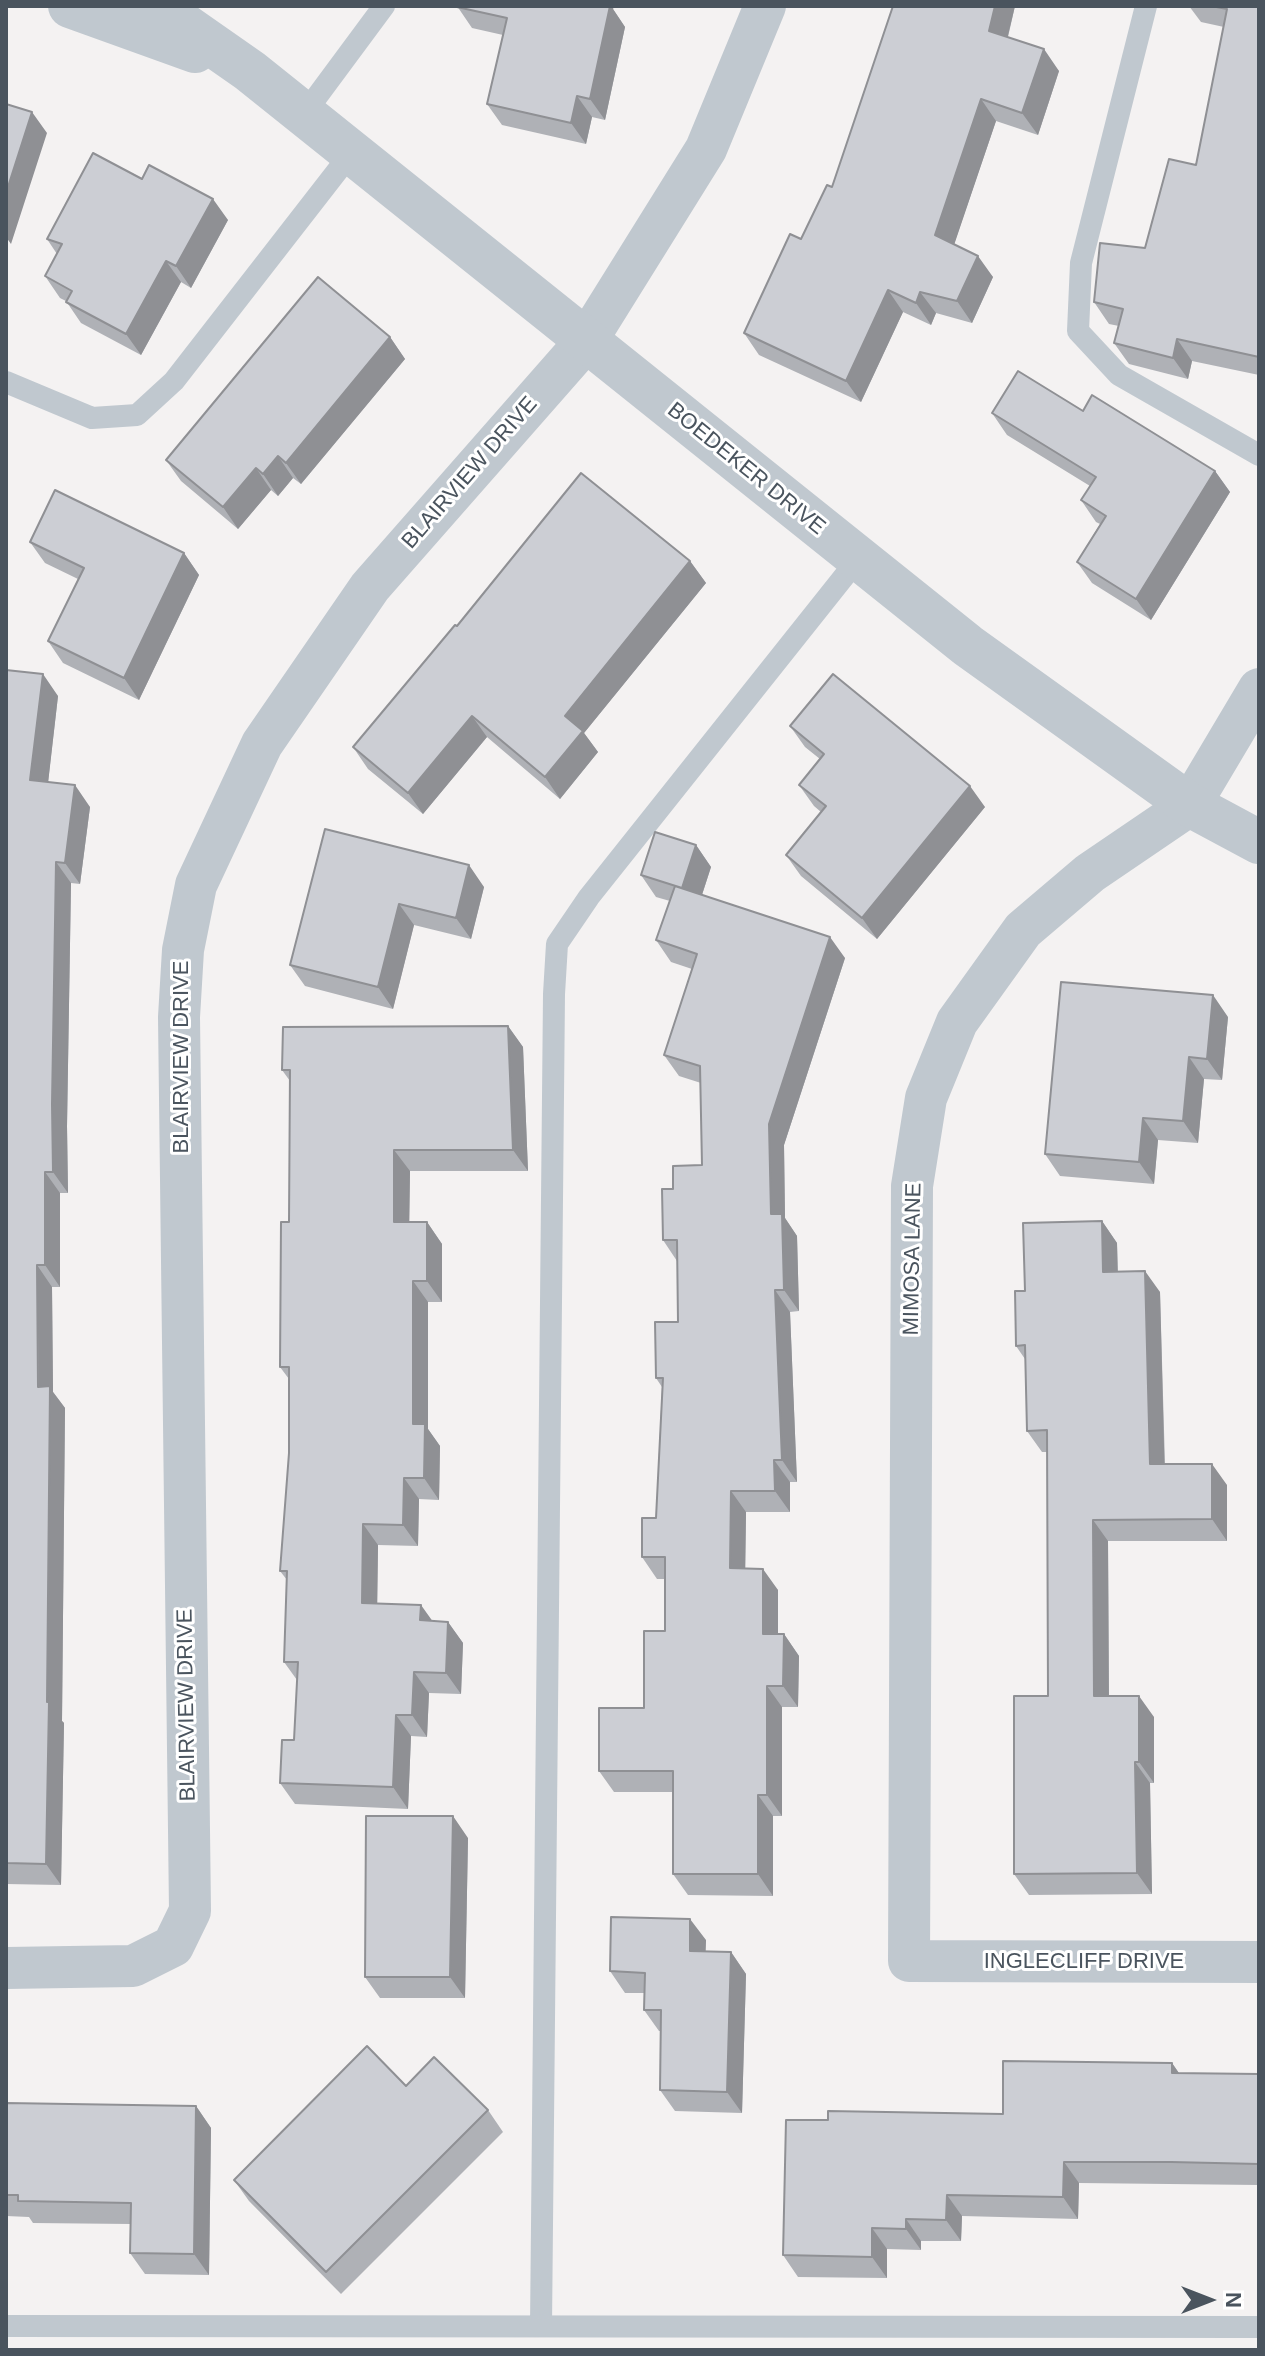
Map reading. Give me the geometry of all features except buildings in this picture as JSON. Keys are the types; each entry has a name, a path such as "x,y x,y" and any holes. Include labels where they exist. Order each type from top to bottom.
{"street":[{"name":"BOEDEKER DRIVE","path":"70,6 250,71"},
{"name":"BOEDEKER DRIVE","path":"157,6 250,71 967,645 1190,805 1259,842"},
{"name":"BLAIRVIEW DRIVE","path":"6,1968 133,1966 173,1946 190,1911 179,1017 183,950 196,885 262,744 370,587 587,340 706,149 765,6"},
{"name":"MIMOSA LANE","path":"909,1961 912,1186 926,1098 957,1022 1023,930 1090,873 1190,805 1259,689"},
{"name":"INGLECLIFF DRIVE","path":"909,1961 1259,1962"}],"lane":[{"path":"304,114 384,6"},
{"path":"1146,6 1081,263 1078,331 1119,375 1259,455"},
{"path":"6,382 92,418 137,415 174,381 352,152"},
{"path":"541,2326 557,944 589,897 858,559"},
{"path":"6,2326 1259,2327"}]}
